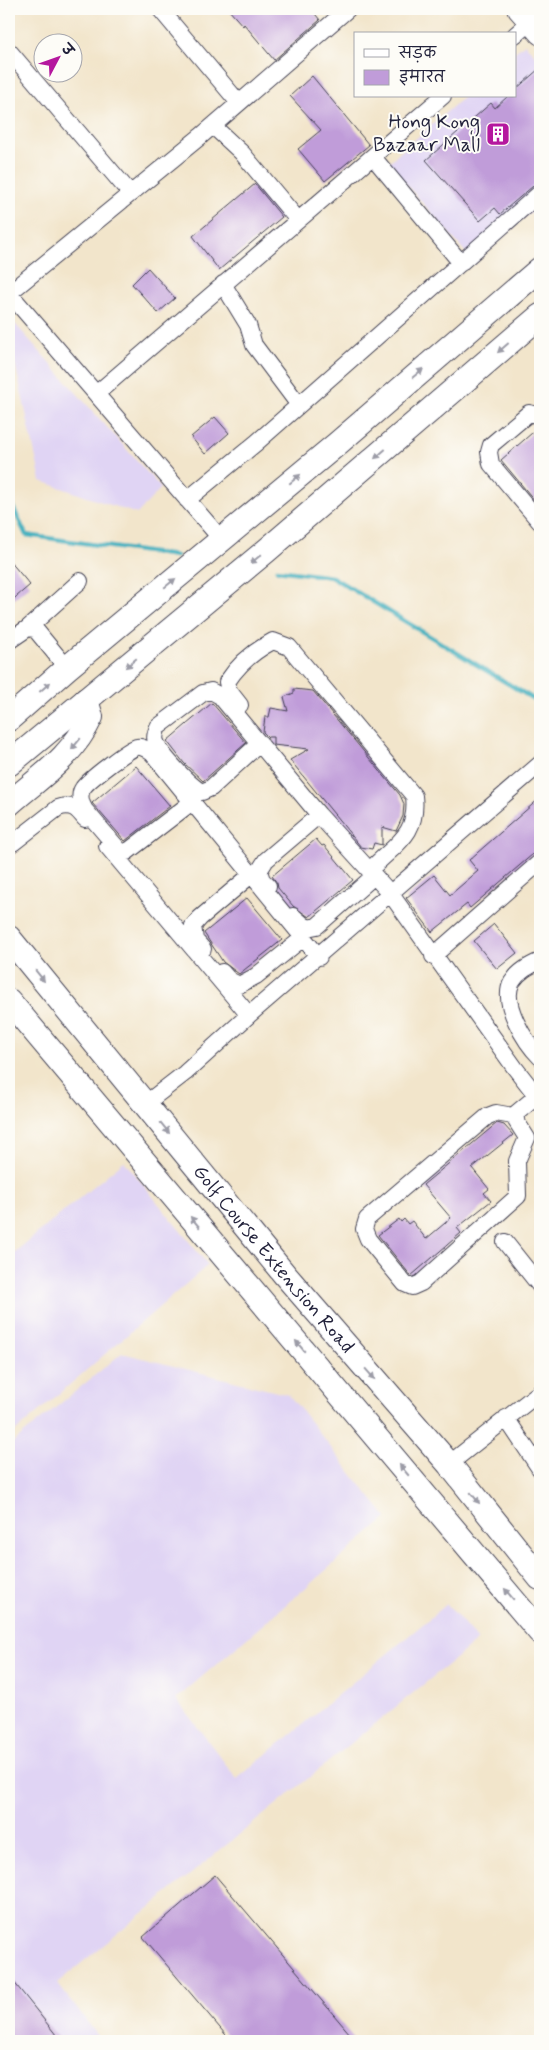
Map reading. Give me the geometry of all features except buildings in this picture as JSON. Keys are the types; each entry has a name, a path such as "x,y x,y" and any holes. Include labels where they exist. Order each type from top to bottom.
{"main road":[{"path":"9,719 540,269"},
{"path":"9,764 266,551 540,316"},
{"path":"9,804 68,754 81,738 90,717 86,700"},
{"name":"Golf Course Extension Road","path":"9,938 285,1275 449,1464 540,1578"},
{"name":"Golf Course Extension Road","path":"9,1001 540,1632"}],"street":[{"path":"160,9 239,103"},
{"path":"222,540 9,293 213,126 340,11"},
{"path":"9,51 130,193"},
{"path":"96,394 441,98"},
{"path":"213,126 242,153 298,220"},
{"path":"373,157 461,263"},
{"path":"188,500 540,193"},
{"path":"223,284 248,325 254,345 299,405"},
{"path":"540,416 529,412 491,445 489,452 492,464 540,522"},
{"path":"9,641 28,628 80,581"},
{"path":"28,628 35,629 67,668"},
{"path":"319,815 266,860 259,871 262,880 298,922 306,928 317,926 375,870 409,833 416,813 414,796 289,646 273,641 260,648 234,670 227,682 228,691 375,870 393,891 433,956 539,1098 513,1116 496,1113 488,1116 366,1219 364,1229 368,1240 405,1284 412,1287 421,1283 518,1196 517,1161 527,1138 513,1116"},
{"path":"260,743 211,788 202,792 194,788 161,751 155,741 155,732 158,727 203,692 211,691 220,696 260,743 319,815 375,870"},
{"path":"192,802 127,852 120,851 85,810 80,797 83,787 127,751 139,746 152,753 319,957"},
{"path":"145,1104 185,1073 248,1015 319,957 540,764"},
{"path":"13,843 58,808 65,805 76,807 248,1015"},
{"path":"433,956 540,862"},
{"path":"251,875 193,926 196,940 206,953 229,980 239,984 256,976 303,938"},
{"path":"515,1068 537,1054 518,1028 510,1005 511,984 524,969 540,961"},
{"path":"505,1242 540,1286"},
{"path":"449,1464 540,1392"},
{"path":"506,1418 540,1469"}],"shaded area":[{"path":"525,44 540,61 540,204 474,262 388,163 463,98 516,98 516,51"},
{"path":"9,317 161,488 137,514 41,481 9,336"},
{"path":"124,1161 208,1265 9,1437 9,1257"},
{"path":"122,1353 289,1395 387,1518 176,1699 237,1779 447,1604 478,1640 57,1983 102,2041 9,2041 9,1446"}],"waterway":[{"path":"9,490 11,503 26,535 176,556"},
{"path":"277,570 332,577 540,703"}],"place":[{"name":"Hong Kong Bazaar Mall","path":"498,134"}]}
